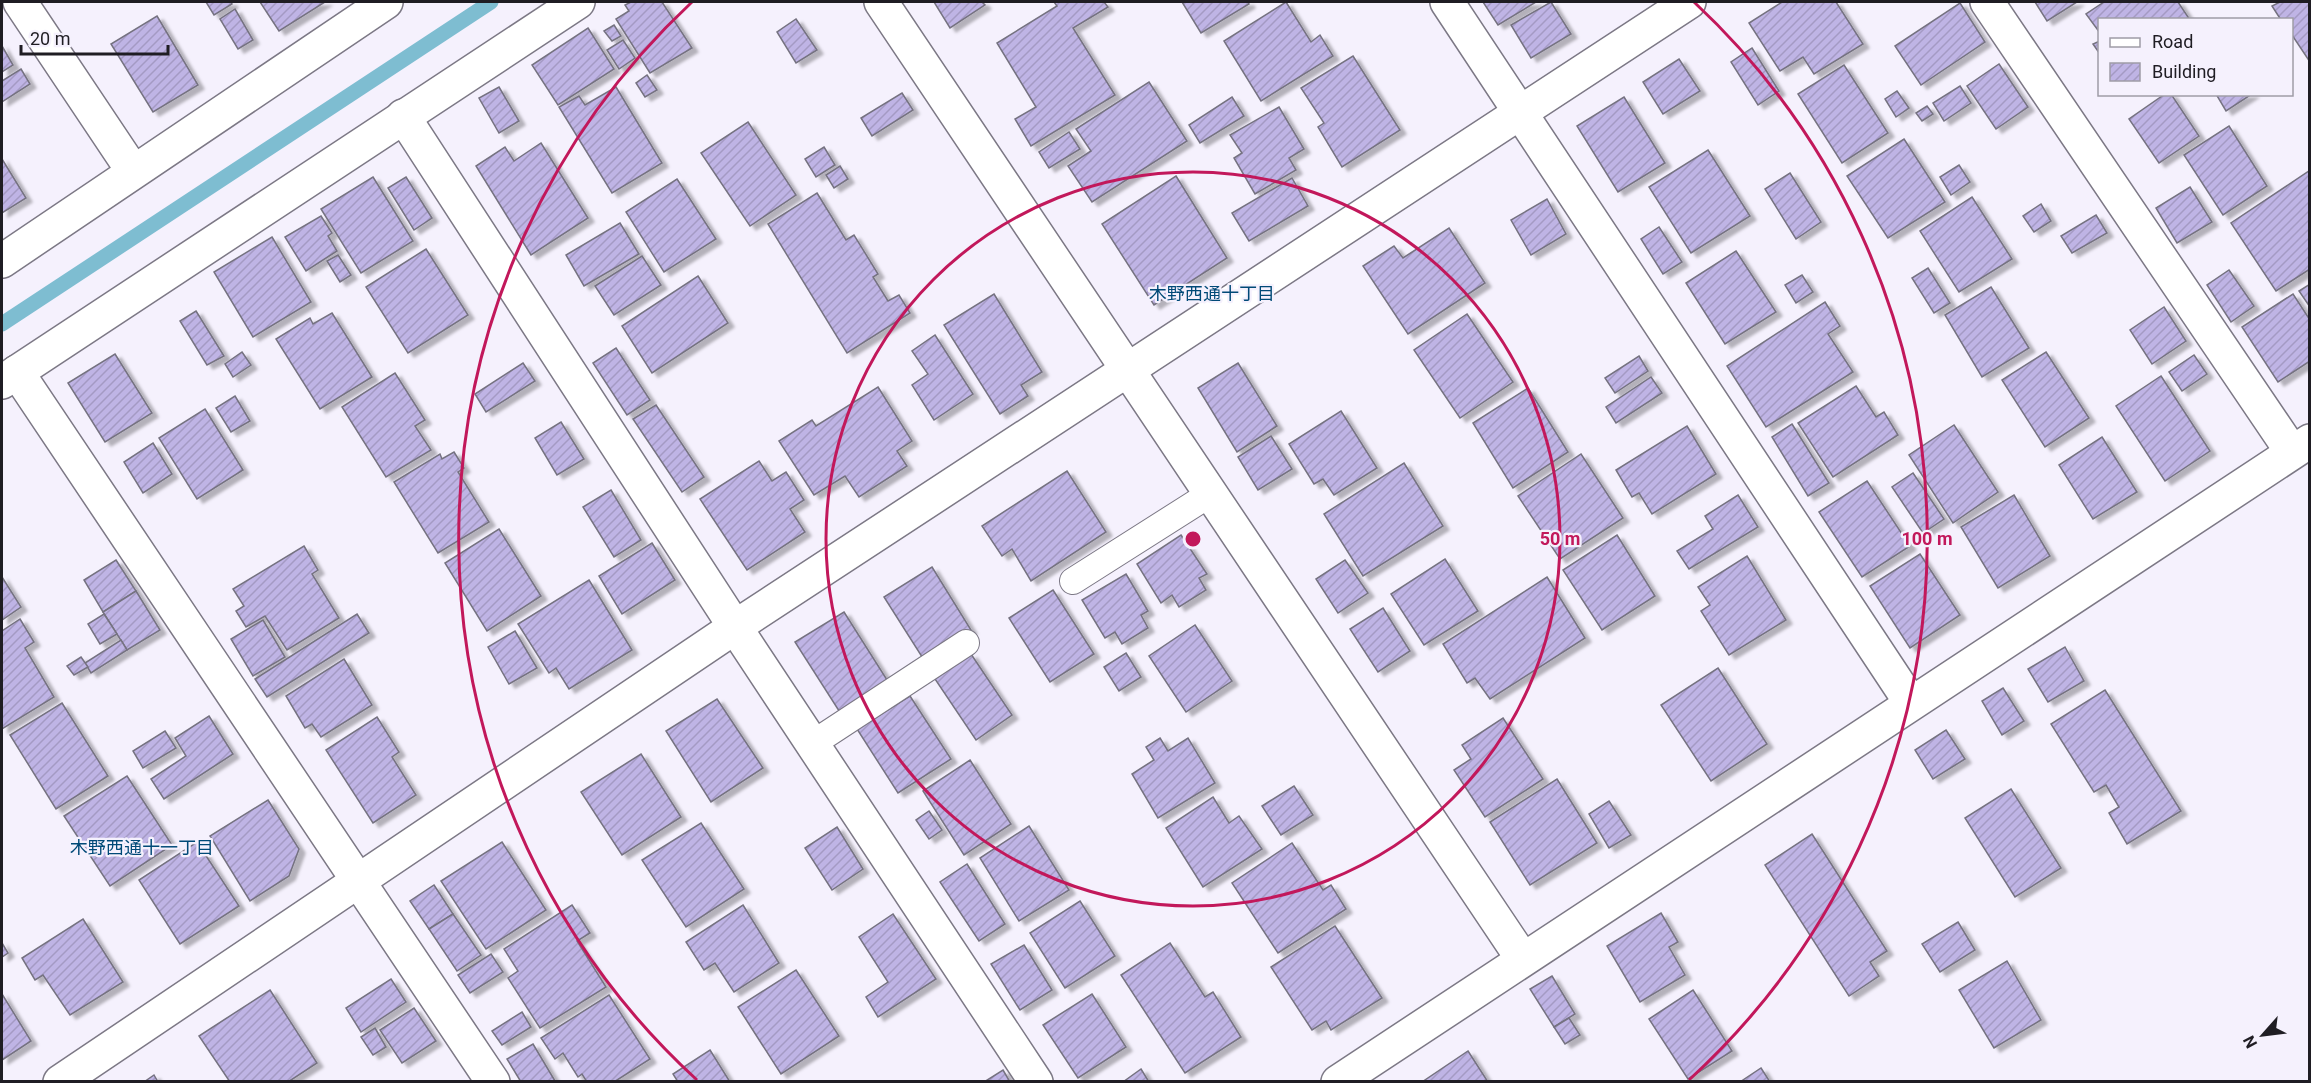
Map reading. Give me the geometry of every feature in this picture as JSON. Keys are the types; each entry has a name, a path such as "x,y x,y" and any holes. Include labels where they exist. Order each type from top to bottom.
{"street":[{"path":"20,2 133,171"},
{"path":"2,261 386,2"},
{"path":"493,1082 360,881 9,377 578,2"},
{"path":"881,2 1522,958"},
{"path":"1447,2 1522,112 1911,703"},
{"path":"60,1082 735,627 1689,2"},
{"path":"1338,1082 1522,958 2301,446 1987,2"},
{"path":"403,116 735,627 1036,1082"}],"lane":[{"path":"1073,581 1210,494"},
{"path":"812,744 966,643"}],"building":[{"path":"206,2 231,2 232,4 214,15"},
{"path":"260,2 325,2 279,31"},
{"path":"631,2 662,2 692,48 650,73 616,19 629,11 625,5"},
{"path":"934,2 982,2 985,5 950,28"},
{"path":"1054,2 1104,2 1108,7 1073,28 1115,95 1031,146 1015,119 1036,107 997,43 1057,6"},
{"path":"1182,2 1248,2 1249,4 1201,33"},
{"path":"1286,2 1311,42 1320,35 1333,56 1261,101 1224,41"},
{"path":"1483,2 1536,2 1498,25"},
{"path":"1551,2 1571,34 1531,58 1511,25"},
{"path":"1782,2 1836,2 1863,44 1814,74 1803,57 1780,71 1749,23"},
{"path":"2035,2 2077,2 2047,21"},
{"path":"2104,2 2178,2 2189,18 2098,18 2098,30 2086,14"},
{"path":"2280,2 2310,2 2310,62 2293,36 2293,18 2280,18 2272,6"},
{"path":"1960,3 1985,42 1921,85 1895,46"},
{"path":"235,9 253,40 238,49 220,19"},
{"path":"157,16 198,85 153,112 111,44"},
{"path":"796,19 817,50 796,63 777,32"},
{"path":"614,25 621,36 612,41 604,31"},
{"path":"588,28 614,69 558,105 532,65"},
{"path":"623,40 635,58 619,69 607,50"},
{"path":"2098,42 2098,51 2093,44"},
{"path":"2,46 13,65 2,72"},
{"path":"1752,48 1779,91 1758,105 1731,62"},
{"path":"1353,56 1400,130 1342,167 1318,127 1324,123 1301,88"},
{"path":"1679,59 1700,91 1663,114 1643,82"},
{"path":"1999,64 2028,107 1996,129 1967,86"},
{"path":"1844,65 1888,133 1842,163 1798,94"},
{"path":"21,69 30,84 2,102 2,81"},
{"path":"647,75 657,90 645,97 636,83"},
{"path":"1149,82 1187,141 1092,202 1068,166 1091,151 1076,129"},
{"path":"1960,86 1971,103 1944,121 1933,103"},
{"path":"499,87 519,121 499,133 479,98"},
{"path":"616,87 662,163 612,193 559,107 579,96 585,105"},
{"path":"1897,91 1909,108 1896,117 1885,99"},
{"path":"902,93 913,110 872,136 861,118"},
{"path":"2162,96 2172,96 2199,136 2159,163 2129,119"},
{"path":"2217,96 2249,96 2226,111"},
{"path":"1232,97 1244,116 1200,143 1189,125"},
{"path":"1624,97 1665,163 1618,192 1577,126"},
{"path":"1927,106 1933,114 1922,121 1916,113"},
{"path":"1279,107 1304,149 1289,158 1296,170 1255,194 1234,158 1242,153 1230,135"},
{"path":"748,122 796,195 750,226 701,153"},
{"path":"2229,126 2267,186 2223,215 2184,155"},
{"path":"1069,132 1080,149 1049,168 1039,152"},
{"path":"1904,139 1945,202 1888,238 1847,176"},
{"path":"541,143 588,218 531,255 476,166 505,147 514,161"},
{"path":"824,147 835,165 816,177 805,159"},
{"path":"1708,150 1750,216 1691,253 1649,187"},
{"path":"2,159 26,198 2,213"},
{"path":"1959,165 1970,182 1951,195 1940,177"},
{"path":"840,166 848,179 834,188 826,175"},
{"path":"2309,171 2310,269 2276,291 2231,223"},
{"path":"1790,173 1821,222 1796,239 1765,189"},
{"path":"1176,176 1227,258 1154,305 1102,224"},
{"path":"373,177 413,241 361,273 321,209"},
{"path":"406,177 432,218 414,230 388,188"},
{"path":"1292,178 1308,206 1249,241 1232,213"},
{"path":"677,179 716,239 664,272 626,212"},
{"path":"2190,187 2212,222 2177,243 2156,208"},
{"path":"817,193 846,240 854,235 878,274 873,277 888,301 899,295 910,313 847,353 768,224"},
{"path":"1972,197 2012,259 1959,292 1920,231"},
{"path":"1547,199 1566,234 1531,255 1511,220"},
{"path":"2041,204 2051,221 2034,232 2023,216"},
{"path":"2096,215 2107,233 2072,253 2061,236"},
{"path":"321,216 332,233 328,236 337,251 306,271 285,237"},
{"path":"620,223 639,254 584,286 566,255"},
{"path":"1659,227 1682,262 1663,274 1641,239"},
{"path":"1449,228 1485,283 1408,334 1363,266 1394,246 1403,258"},
{"path":"272,237 311,302 253,337 214,272"},
{"path":"426,249 468,315 408,353 366,287"},
{"path":"1736,251 1776,312 1725,344 1686,283"},
{"path":"338,255 351,275 340,282 327,261"},
{"path":"642,256 661,285 614,315 595,286"},
{"path":"1928,268 1950,303 1934,313 1912,278"},
{"path":"2229,270 2254,306 2231,322 2207,285"},
{"path":"1802,275 1813,292 1796,303 1785,285"},
{"path":"698,276 728,323 652,373 622,326"},
{"path":"2310,284 2310,307 2299,291"},
{"path":"1991,287 2029,348 1982,377 1945,315"},
{"path":"994,294 1042,372 1021,385 1028,396 1000,414 944,325"},
{"path":"2293,294 2310,320 2310,361 2278,382 2242,327"},
{"path":"1825,302 1840,326 1828,334 1853,372 1766,427 1727,366"},
{"path":"2164,307 2186,341 2152,364 2130,330"},
{"path":"196,311 224,356 207,365 180,321"},
{"path":"332,313 372,377 320,409 276,339 310,318 313,324"},
{"path":"1467,314 1513,382 1460,418 1414,350"},
{"path":"935,335 973,394 934,420 912,385 928,374 912,351"},
{"path":"616,348 650,400 627,415 593,363"},
{"path":"242,352 251,365 233,377 225,364"},
{"path":"2046,352 2089,418 2045,447 2002,380"},
{"path":"115,354 152,413 105,442 68,383"},
{"path":"2194,355 2207,374 2182,391 2169,372"},
{"path":"1639,356 1648,371 1615,393 1605,378"},
{"path":"523,363 535,381 486,412 475,394"},
{"path":"1238,363 1277,426 1237,452 1198,388"},
{"path":"395,373 425,420 415,426 431,450 386,477 342,407"},
{"path":"2161,376 2210,451 2165,481 2116,406"},
{"path":"1651,377 1662,393 1616,423 1606,407"},
{"path":"1856,386 1876,417 1884,412 1898,435 1833,477 1798,423"},
{"path":"878,387 912,441 897,451 907,466 859,497 845,476 814,495 779,441 812,420 816,426"},
{"path":"1528,388 1568,452 1513,488 1473,423"},
{"path":"235,396 250,421 231,432 216,408"},
{"path":"656,405 704,477 682,492 633,419"},
{"path":"205,409 243,470 197,499 159,438"},
{"path":"1341,411 1377,468 1334,495 1323,479 1314,484 1289,444"},
{"path":"561,422 584,459 557,475 535,438"},
{"path":"1792,424 1829,483 1808,496 1772,437"},
{"path":"1954,425 1998,492 1953,523 1909,455"},
{"path":"1687,426 1716,474 1652,514 1639,493 1632,497 1616,470"},
{"path":"1271,436 1292,469 1258,490 1238,457"},
{"path":"2102,437 2137,492 2093,519 2059,465"},
{"path":"153,443 172,474 143,493 124,462"},
{"path":"454,452 464,468 458,472 489,522 438,553 394,482 440,454 442,459"},
{"path":"1581,454 1623,518 1560,559 1518,496"},
{"path":"759,461 772,481 786,472 804,500 790,509 805,532 747,570 700,499"},
{"path":"1404,463 1443,526 1363,576 1324,514"},
{"path":"1067,471 1106,532 1031,581 1012,549 1002,556 982,526"},
{"path":"1913,473 1944,519 1923,533 1892,487"},
{"path":"1867,481 1910,546 1862,577 1819,512"},
{"path":"611,490 641,540 614,557 583,507"},
{"path":"1738,495 1758,527 1689,569 1677,551 1713,529 1705,516"},
{"path":"2014,495 2050,556 1998,588 1961,527"},
{"path":"499,529 541,596 487,631 445,563"},
{"path":"1181,535 1207,574 1199,578 1206,590 1179,607 1172,595 1161,603 1137,564"},
{"path":"1617,535 1655,596 1602,630 1563,570"},
{"path":"652,543 675,580 622,614 599,576"},
{"path":"304,546 318,570 312,574 339,618 287,650 265,616 246,627 236,611 244,606 233,589"},
{"path":"1920,554 1960,615 1910,648 1870,586"},
{"path":"1747,556 1786,620 1729,655 1701,611 1710,605 1698,587"},
{"path":"1445,559 1478,611 1424,645 1391,594"},
{"path":"116,560 136,591 103,612 84,580"},
{"path":"1345,560 1368,593 1338,613 1316,579"},
{"path":"932,567 971,630 924,660 884,597"},
{"path":"1126,574 1148,611 1141,615 1148,628 1122,644 1115,632 1105,638 1082,600"},
{"path":"2,577 21,607 2,620"},
{"path":"1547,577 1585,638 1490,699 1475,678 1467,683 1443,644"},
{"path":"589,580 632,650 569,689 556,668 549,673 518,624"},
{"path":"1053,590 1094,654 1050,682 1009,618"},
{"path":"136,591 160,630 127,650 103,612"},
{"path":"1383,608 1410,651 1378,672 1350,629"},
{"path":"844,612 889,683 841,714 795,642"},
{"path":"104,614 117,634 100,644 88,624"},
{"path":"357,614 369,633 267,697 255,679"},
{"path":"20,619 34,642 25,648 54,697 2,729 2,631"},
{"path":"263,620 285,657 253,676 231,639"},
{"path":"1195,625 1232,681 1186,712 1149,656"},
{"path":"515,631 537,668 509,684 488,647"},
{"path":"121,640 127,650 91,673 85,663"},
{"path":"2065,647 2084,681 2048,702 2028,669"},
{"path":"1126,653 1141,677 1119,691 1104,667"},
{"path":"971,654 1012,715 976,740 935,679"},
{"path":"81,657 88,667 74,675 67,666"},
{"path":"344,659 372,705 321,737 312,724 305,728 286,696"},
{"path":"1718,668 1767,744 1711,781 1661,705"},
{"path":"2003,688 2024,721 2002,735 1982,701"},
{"path":"2105,690 2181,811 2127,844 2109,813 2119,807 2106,785 2094,792 2051,724"},
{"path":"910,696 951,759 898,793 857,729"},
{"path":"717,699 763,768 711,802 666,731"},
{"path":"62,703 108,776 56,809 10,735"},
{"path":"209,716 233,754 164,799 151,779 186,756 175,738"},
{"path":"377,717 399,752 392,757 416,795 373,823 326,750"},
{"path":"1503,718 1543,779 1485,817 1454,770 1471,759 1462,745"},
{"path":"1946,730 1965,759 1933,779 1915,750"},
{"path":"165,731 176,748 143,768 133,751"},
{"path":"1160,738 1168,751 1188,738 1215,783 1158,818 1132,774 1154,760 1146,747"},
{"path":"641,754 681,817 622,855 581,792"},
{"path":"970,760 1011,824 964,855 923,791"},
{"path":"127,776 172,845 110,886 64,816"},
{"path":"1557,779 1597,843 1530,885 1490,822"},
{"path":"1294,786 1313,815 1281,835 1262,806"},
{"path":"2011,789 2061,868 2015,897 1965,818"},
{"path":"1213,797 1229,823 1239,816 1262,849 1203,887 1166,828"},
{"path":"268,800 299,849 289,876 250,901 210,836"},
{"path":"1609,801 1631,835 1609,848 1589,814"},
{"path":"929,811 942,830 929,839 916,820"},
{"path":"701,823 744,889 686,927 642,860"},
{"path":"1029,826 1069,890 1019,921 980,858"},
{"path":"837,827 863,869 832,890 805,848"},
{"path":"1812,834 1887,951 1870,962 1879,976 1849,996 1765,865"},
{"path":"197,842 239,906 180,944 139,880"},
{"path":"502,842 546,910 486,949 441,881"},
{"path":"1292,843 1323,890 1331,885 1346,909 1278,953 1232,883"},
{"path":"967,864 1005,924 979,941 940,882"},
{"path":"434,885 453,914 429,929 410,901"},
{"path":"1080,901 1115,956 1065,988 1030,933"},
{"path":"572,905 590,933 577,941 606,987 540,1028 508,978 518,971 504,949"},
{"path":"743,905 779,963 734,992 715,963 704,970 686,942"},
{"path":"1661,913 1678,942 1669,947 1685,975 1640,1002 1607,946"},
{"path":"453,914 481,955 457,971 429,929"},
{"path":"893,914 936,979 878,1017 866,997 888,982 859,937"},
{"path":"83,919 123,982 70,1015 43,975 35,980 22,958"},
{"path":"1958,922 1975,950 1940,972 1922,944"},
{"path":"1335,926 1382,998 1331,1030 1326,1021 1312,1030 1271,967"},
{"path":"2,943 8,953 2,957"},
{"path":"1170,943 1205,997 1213,992 1241,1037 1185,1073 1121,975"},
{"path":"1024,945 1052,990 1020,1010 991,964"},
{"path":"491,954 503,972 470,993 458,975"},
{"path":"2007,961 2041,1020 1994,1048 1959,990"},
{"path":"796,970 839,1036 781,1074 738,1007"},
{"path":"1552,976 1575,1014 1554,1027 1530,989"},
{"path":"391,979 406,1002 361,1032 346,1008"},
{"path":"270,990 317,1063 288,1082 230,1082 199,1036"},
{"path":"1693,990 1732,1051 1688,1079 1649,1019"},
{"path":"2,994 31,1041 2,1060"},
{"path":"1092,994 1126,1047 1078,1078 1043,1025"},
{"path":"609,995 650,1059 614,1082 587,1082 582,1074 578,1077 563,1053 555,1059 541,1038"},
{"path":"414,1008 436,1041 402,1063 380,1030"},
{"path":"522,1012 531,1027 502,1045 492,1031"},
{"path":"1569,1018 1580,1035 1565,1044 1554,1027"},
{"path":"375,1028 386,1047 373,1055 361,1037"},
{"path":"533,1044 554,1082 521,1082 507,1059"},
{"path":"710,1050 730,1082 678,1082 673,1074"},
{"path":"1468,1051 1488,1082 1422,1082"},
{"path":"1761,1068 1770,1082 1740,1082"},
{"path":"1141,1069 1149,1082 1123,1082"},
{"path":"1003,1070 1010,1082 984,1082"},
{"path":"154,1075 158,1082 144,1082"}],"waterway":[{"path":"2,324 491,2"}],"district":[{"name":"木野西通十丁目","path":"1212,293"},
{"name":"木野西通十一丁目","path":"142,847"}]}
